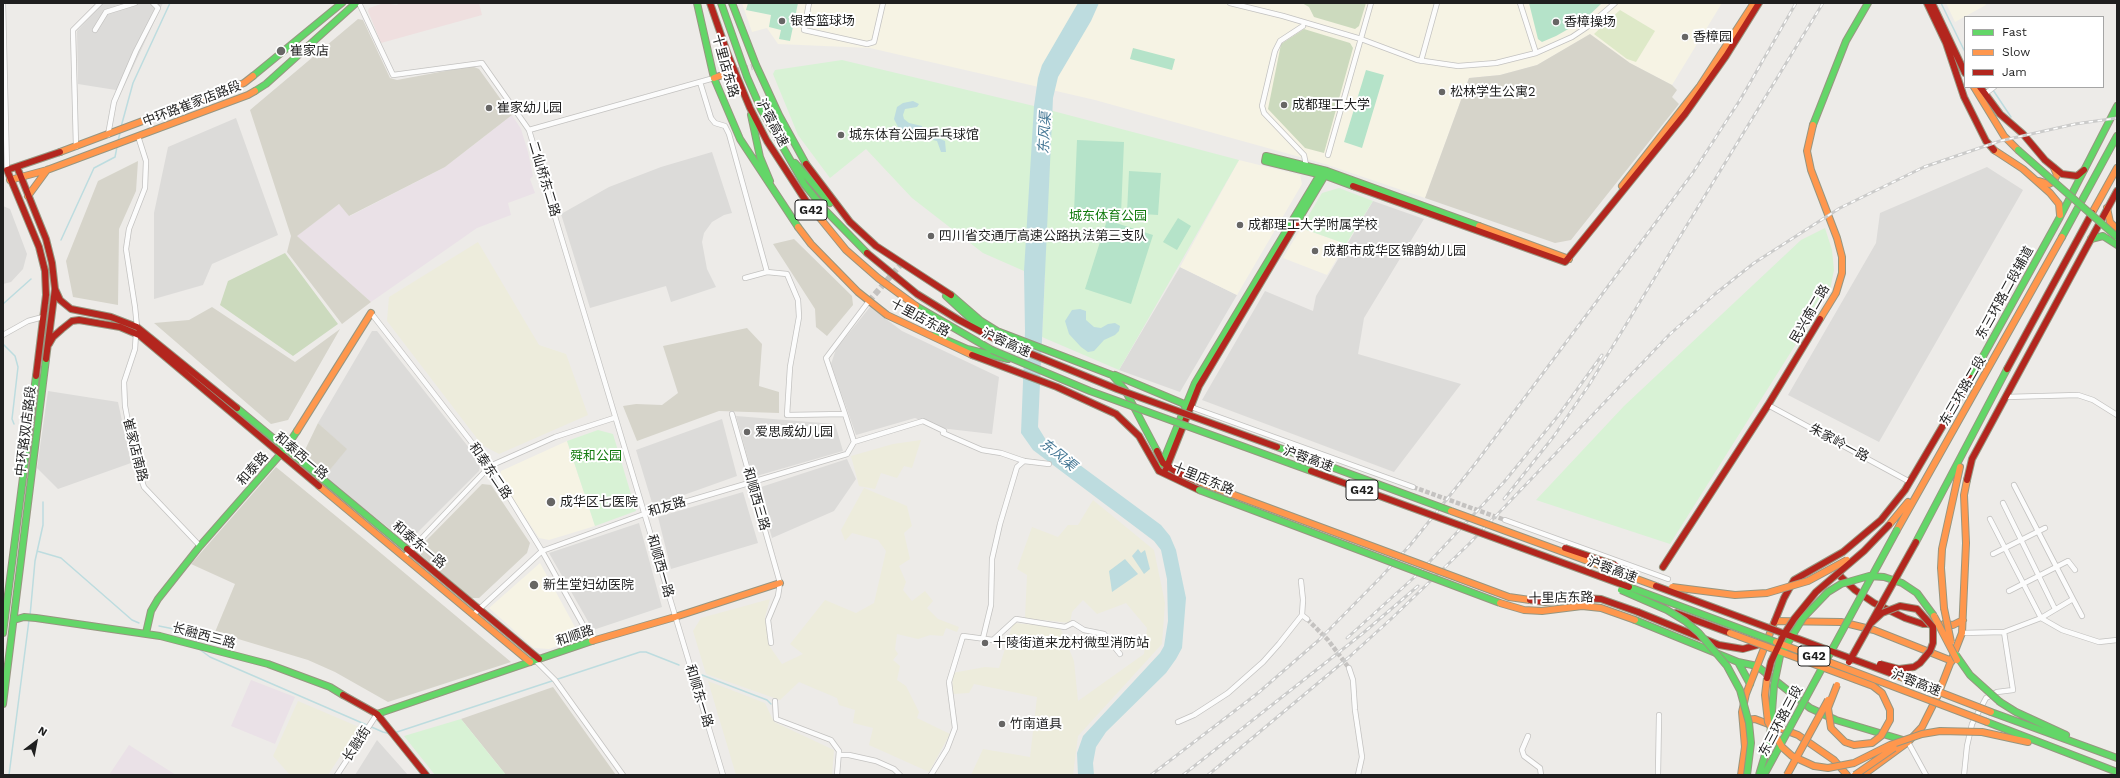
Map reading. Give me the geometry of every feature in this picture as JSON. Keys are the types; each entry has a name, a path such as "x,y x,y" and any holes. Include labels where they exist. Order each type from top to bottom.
{"main road":[{"name":"中环路崔家店路段","path":"5,171 109,135 244,83 262,72 342,3"},
{"name":"中环路崔家店路段","path":"6,181 46,170 248,95 266,84 358,3"},
{"name":"十里店东路","path":"697,3 714,78 740,139 779,200 811,244 869,301 887,315 957,350 1006,370 1057,387 1100,406 1128,424 1139,436 1162,473 1199,490 1506,605 1524,610 1542,611 1582,606 1600,608 1722,654 1738,662 1757,666"},
{"name":"沪蓉高速","path":"710,3 728,55 749,106 767,140 810,208 846,250 911,303 990,353 1018,360 1090,391 1587,572 2117,772"},
{"name":"沪蓉高速","path":"722,3 748,78 773,131 804,184 824,209 857,244 917,294 959,320 997,340 1117,389 1756,622 1991,712 2117,758"},
{"name":"十里店东路","path":"732,3 754,66 803,161 850,222 876,246 946,291 981,321 997,331 1106,372 1116,378 1125,390 1165,465 1202,483 1509,597 1545,602 1581,598 1601,599 1638,612 1719,645 1743,649 1766,643"},
{"path":"1567,259 1688,102 1723,52 1754,3"},
{"path":"1567,259 1685,114 1726,56 1759,3"},
{"name":"民兴南二路","path":"1663,567 1768,405 1836,293 1842,273 1842,257 1837,238 1811,170 1808,152 1810,131 1846,41 1868,3"},
{"path":"1927,3 1964,69"},
{"path":"1932,3 1948,42 1964,97 1986,141 1995,151 2031,177 2056,198 2060,209 2060,217"},
{"path":"714,78 725,74"},
{"path":"1975,88 2004,136 2117,237"},
{"path":"1989,90 2000,114 2023,134 2062,174 2077,176 2085,169"},
{"path":"749,106 760,157 779,200"},
{"name":"东三环路二段辅道","path":"1741,775 1745,748 1742,712 1750,684 1766,643 1784,598 1794,580 1809,570 1843,552 1867,533 1881,520 1910,482 1959,400 2060,217 2117,106"},
{"path":"773,131 816,189 850,222"},
{"name":"东三环路二段","path":"1828,657 1918,491 2014,325 2117,136"},
{"path":"1324,172 1264,161 1266,156 1306,165 1567,259"},
{"path":"2031,177 2044,183 2053,182 2057,175 2053,166"},
{"name":"中环路双店路段","path":"3,704 55,289 52,263 46,239 20,178 17,167"},
{"path":"1787,775 1916,542 2019,346 2117,168"},
{"path":"28,196 46,170"},
{"name":"中环路双店路段","path":"3,633 46,295 45,271 39,247 6,181 5,171"},
{"path":"1162,473 1188,406 1195,383 1324,172"},
{"path":"1863,775 1908,740 1922,727 1955,661 1962,634 1963,620 1966,543 1964,495 1966,479 1972,459 2117,191"},
{"path":"2108,208 2110,222 2117,229"},
{"path":"2091,239 2103,236 2117,245"},
{"path":"920,274 991,337"},
{"name":"和泰西一路","path":"55,289 60,300 71,309 111,317 136,330 285,449"},
{"name":"和泰路","path":"146,633 151,611 158,599 200,546 285,449 371,313"},
{"path":"887,315 967,349 990,353"},
{"name":"和泰西一路","path":"47,348 53,337 62,329 72,322 79,320 136,330 280,454 407,554"},
{"path":"1106,372 1188,406"},
{"name":"和泰东一路","path":"285,449 407,554 535,660"},
{"path":"1955,661 1948,634 1944,608 1941,568 1947,520 1962,457"},
{"path":"1918,491 1864,551 1816,592 1794,619 1783,636 1771,662 1767,677 1765,695 1768,722 1782,747 1792,756 1814,766 1828,768 1854,764 1890,745 1940,731 1982,732 2050,747"},
{"path":"1530,540 1580,552 1889,668 1899,669 1914,667 1925,658 1930,651 1933,643 1933,627 1917,609 1900,606 1882,613 1871,623"},
{"path":"1676,589 1735,595 1767,593 1808,581 1864,551"},
{"path":"1831,558 1842,577 1874,603 1923,624 1953,625 1963,620"},
{"path":"1587,572 1667,610 1872,686 1882,693 1890,710 1890,720 1881,736 1872,743 1854,745 1845,742 1831,728 1828,708 1837,685"},
{"path":"1759,775 1770,738 1774,685 1780,656 1803,618 1828,592 1841,584 1869,576 1884,577 1902,583 1917,593 1930,609 1955,661 2000,702 2016,712 2100,752"},
{"name":"和顺路","path":"377,714 592,641 675,617 780,583"},
{"path":"1667,610 1699,633 1712,647 1727,666 1740,690 1749,723 1751,743 1747,775"},
{"name":"长融西三路","path":"14,620 24,617 36,618 146,633 268,664 300,675 330,687 377,714 426,775"},
{"path":"1775,621 1841,622 1874,630 1955,661"},
{"name":"东三环路三段","path":"1764,775 1828,657"},
{"path":"1738,662 1750,684"},
{"path":"1757,666 1810,708 1836,720 1908,740"},
{"path":"1742,720 1755,719 1798,735 1834,760 1847,775"},
{"path":"1855,775 1908,740"}],"street":[{"path":"4,3 5,171"},
{"path":"76,147 73,30 100,3"},
{"path":"94,30 106,12 135,3"},
{"path":"109,135 114,102 136,51 158,8 153,3"},
{"name":"二仙桥东二路","path":"358,3 393,75 482,63 529,130 589,327 614,418 632,469"},
{"path":"809,3 804,30 867,44 874,42 883,3"},
{"path":"1230,3 1284,16 1361,39 1397,54 1421,61 1458,66 1496,63 1536,53 1572,36 1587,27 1615,3"},
{"path":"1328,155 1372,3"},
{"path":"1421,61 1437,3"},
{"path":"1520,3 1536,53"},
{"path":"1303,26 1280,41 1275,51 1262,106 1264,113 1304,155 1306,165"},
{"path":"529,130 714,78"},
{"path":"700,82 711,118 715,123 726,128 729,134 767,272"},
{"name":"崔家店南路","path":"138,136 146,162 145,188 128,229 126,249 135,307 136,330 135,349 124,382 124,406 136,464 144,487 200,546"},
{"path":"745,278 767,272 787,274 798,300 799,317 790,366 787,415 845,414"},
{"path":"869,301 826,358 854,442 923,421 944,431 943,433 982,450 1001,453 1024,462 1049,464"},
{"name":"和泰东二路","path":"371,313 490,466 542,551 592,641"},
{"path":"4,335 28,321 43,317"},
{"path":"2006,397 2078,395 2093,400 2117,415"},
{"name":"朱家岭一路","path":"1768,405 1910,482"},
{"path":"1188,406 1413,487"},
{"name":"和顺西三路","path":"732,414 780,583"},
{"path":"407,554 490,466 555,437 614,418"},
{"name":"和友路","path":"476,611 542,551 644,514 847,454 854,442"},
{"path":"983,638 991,605 992,559 1000,524 1017,467 1024,462"},
{"name":"和顺西一路","path":"632,469 675,617"},
{"path":"2014,485 2082,616"},
{"path":"2003,503 2055,609"},
{"path":"1990,519 2041,618 2062,630 2099,642 2117,640"},
{"path":"1505,520 1668,579"},
{"path":"1993,554 2045,528"},
{"path":"2009,591 2068,561 2075,570"},
{"path":"1178,722 1194,715 1228,693 1271,653 1302,614 1302,581"},
{"path":"771,643 768,620 778,596 780,583"},
{"path":"1962,634 2004,632 2041,618 2072,599"},
{"path":"1302,614 1308,619"},
{"name":"和顺东一路","path":"675,617 723,775"},
{"path":"931,775 947,749 955,728 949,682 963,636 993,640 1016,619 1065,627 1073,623 1084,630 1104,634 1120,654"},
{"path":"4,620 14,620"},
{"path":"1964,775 1967,746 1972,724 1986,698 1997,692 2013,690 2004,632"},
{"path":"535,660 555,680 623,775"},
{"path":"1349,668 1353,680 1355,710 1362,757 1358,775"},
{"path":"775,701 776,719 831,740 839,751 837,775"},
{"name":"长融街","path":"337,775 377,714"},
{"path":"1658,715 1658,775"},
{"path":"1528,736 1522,750 1524,756 1540,768 1541,775"},
{"path":"1908,740 1926,775"},
{"path":"839,755 850,755 876,760 894,769 900,775"}],"shaded area":[{"path":"103,3 163,3 122,91 78,84 77,31"},
{"path":"384,3 397,5 399,3 479,3 482,15 381,43 368,11 369,8"},
{"name":"成都理工大学","path":"742,3 1722,3 1672,85 1630,63 1590,34 1537,65 1500,75 1469,78 1425,198 1325,164 1095,100 870,48 778,44 767,28 752,32"},
{"path":"1946,3 1985,3 1986,5 1955,22"},
{"path":"358,19 363,20 390,78 397,80 472,66 479,69 512,115 445,167 349,216 339,204 297,236 371,302 342,324 287,252 291,236 250,110"},
{"path":"1590,34 1630,63 1672,85 1677,90 1672,97 1679,104 1571,240 1555,243 1425,198 1469,78 1500,75 1537,65"},
{"path":"512,115 521,129 528,152 533,176 530,179 535,193 508,203 511,215 477,228 371,302 296,236 339,204 350,216 445,167"},
{"path":"236,118 278,235 212,264 203,285 154,299 154,213 168,147"},
{"path":"712,152 732,213 724,215 712,222 704,233 702,242 707,269 716,287 671,302 666,286 590,308 561,214 609,187 661,167"},
{"name":"成都理工大学附属学校","path":"1239,160 1300,175 1302,184 1237,295 1180,267"},
{"path":"138,161 136,191 119,229 118,305 73,297 66,261 98,181"},
{"path":"1987,167 2023,190 1879,442 1788,395 1876,243 1880,213"},
{"path":"1373,201 1424,219 1364,318 1358,354 1461,384 1394,472 1202,400 1265,291 1313,311 1316,296"},
{"path":"3,206 10,209 27,254 23,269 11,282 3,284"},
{"name":"成都市成华区锦韵幼儿园","path":"1301,228 1346,244 1327,275 1283,258"},
{"path":"794,239 852,296 853,305 827,336 816,327 815,309 773,244"},
{"path":"478,242 539,345 566,354 588,415 499,454 482,445 387,321 389,297"},
{"path":"1180,267 1237,295 1180,392 1119,370"},
{"path":"212,307 295,362 340,329 288,420 271,424 154,323 189,320"},
{"path":"870,307 902,331 999,377 992,434 940,428 915,418 856,435 831,364 836,349"},
{"path":"747,328 762,344 759,386 779,392 779,413 719,411 637,441 623,406 636,404 662,405 678,393 663,346"},
{"path":"372,331 377,331 481,463 479,471 411,539 404,540 324,477 346,449 318,423"},
{"path":"48,391 118,402 131,463 58,489 37,468"},
{"path":"736,416 835,424 843,451 753,477"},
{"path":"722,419 737,476 653,506 636,450"},
{"path":"318,423 347,449 324,477 304,452"},
{"path":"921,440 912,468 904,466 897,478 881,473 875,489 859,486 851,456 893,444"},
{"name":"成华区七医院","path":"567,441 595,526 549,540 539,538 499,478 501,471"},
{"path":"847,459 856,479 834,511 772,538 758,488"},
{"path":"276,467 511,662 388,702 335,672 308,660 215,632 235,584 191,564"},
{"path":"482,484 491,485 530,543 527,553 479,598 471,598 421,555 421,546"},
{"path":"864,488 907,506 912,526 904,533 910,559 899,566 906,582 903,590 912,601 925,591 933,601 927,608 938,619 959,627 957,632 946,628 943,636 930,635 918,639 897,634 895,649 898,654 893,660 900,666 897,680 906,686 919,712 917,718 950,734 929,772 869,745 873,728 853,723 855,710 839,705 837,698 799,682 780,700 706,674 693,631 701,618 770,599 765,617 770,647 782,664 803,654 790,644 825,600 856,613 874,603 886,551 878,540 852,533 845,541 841,530"},
{"path":"743,492 758,543 671,569 658,517"},
{"path":"1093,500 1154,550 1165,603 1162,644 1078,736 1073,775 971,775 983,749 1030,757 1037,697 974,684 969,693 953,694 952,673 985,667 999,668 1013,623 1060,627 1074,661 1078,701 1144,654 1147,628 1126,603 1097,614 1083,600 1072,612 1070,623 1025,618 1027,575 1017,569 1032,527 1058,537 1068,525 1078,525"},
{"path":"639,523 662,607 593,630 549,553"},
{"name":"新生堂妇幼医院","path":"540,563 581,638 549,649 534,648 489,608"},
{"path":"251,680 295,697 275,744 231,726"},
{"path":"708,681 765,703 774,722 834,750 832,775 736,775"},
{"path":"553,687 616,775 506,775 461,719"},
{"path":"298,701 359,727 328,775 290,775 273,756"},
{"path":"377,740 408,775 355,775"},
{"path":"129,745 176,775 109,775"}],"green space":[{"name":"银杏篮球场","path":"748,3 798,3 790,41 779,39 781,30 769,27 771,15 746,10"},
{"path":"1302,3 1366,3 1359,26 1355,29 1314,17 1309,7"},
{"name":"香樟操场","path":"1529,3 1602,3 1584,20 1542,42 1538,39"},
{"path":"1620,10 1655,31 1636,62 1627,59 1594,34"},
{"path":"1304,29 1350,43 1353,48 1324,153 1305,148 1268,109 1281,44"},
{"path":"1133,48 1175,59 1172,70 1130,59"},
{"name":"城东体育公园","path":"842,60 1034,106 1239,160 1119,370 1042,337 1045,275 1024,271 983,253 912,198 866,149 830,178 798,135 773,74 775,70"},
{"path":"1366,70 1384,75 1362,148 1344,142"},
{"path":"1077,140 1124,142 1121,214 1074,212"},
{"path":"1129,171 1161,173 1158,215 1127,213"},
{"path":"1339,188 1373,201 1346,244 1301,228 1322,193"},
{"path":"1178,218 1191,226 1177,250 1163,242"},
{"path":"1107,220 1153,235 1131,304 1085,289"},
{"path":"1825,228 1832,250 1834,270 1830,290 1670,544 1536,500 1624,406 1801,240"},
{"path":"285,253 338,324 293,356 220,305 228,281"},
{"name":"舜和公园","path":"598,430 613,434 636,511 595,526 567,441"},
{"path":"461,719 506,775 435,775 404,736"}],"water":[{"name":"东风渠","path":"1078,3 1099,3 1091,21 1058,77 1053,98 1038,427 1046,440 1161,525 1170,536 1176,550 1186,598 1182,648 1166,673 1106,732 1096,747 1093,763 1094,775 1078,775 1077,753 1083,736 1160,653 1164,646 1168,621 1167,579 1161,550 1154,541 1033,450 1021,433 1025,331 1024,271 1034,106 1038,78 1042,65"},
{"path":"913,101 919,104 917,107 905,109 903,115 904,119 909,123 922,126 923,132 945,141 946,152 941,152 937,141 916,136 898,127 894,119 897,107 903,103"},
{"path":"1080,309 1086,311 1086,320 1094,327 1101,328 1108,324 1115,323 1120,326 1119,331 1115,335 1104,340 1094,351 1088,352 1069,334 1065,321 1072,310"},
{"path":"1138,549 1141,553 1145,550 1150,569 1144,574 1132,556"},
{"path":"1125,559 1138,574 1112,592 1109,571"}],"waterway":[{"path":"121,127 133,83 170,3"},
{"path":"1941,3 1964,50"},
{"path":"1993,90 2011,117"},
{"path":"118,141 120,133"},
{"path":"61,240 94,168 115,157 117,147"},
{"path":"3,304 31,279"},
{"path":"3,344 15,356 18,367 12,419 14,424"},
{"path":"30,616 35,561 43,525 43,502"},
{"path":"37,551 61,558 132,620 139,623"},
{"path":"9,775 29,620"},
{"path":"159,626 189,632 194,635 197,643"},
{"path":"199,649 210,657 383,732 391,734"},
{"path":"394,733 640,652 646,652 679,665"},
{"path":"702,675 767,700 771,704"}],"tunnel":[{"path":"725,74 752,67"},
{"path":"869,301 902,263"},
{"path":"1413,487 1505,520"},
{"path":"1307,619 1328,640 1349,668"}],"railway":[{"path":"1151,775 1258,693 1319,640 1411,544 1475,464 1692,174 1740,100 1796,3"},
{"path":"1504,499 1554,436 1589,385 1823,3"},
{"path":"1208,775 1348,658 1391,619 1469,544 1669,335 1715,294 1754,263 1840,208 1924,167 2000,141 2075,124 2117,118"},
{"path":"1347,638 1419,573 1504,482 1558,416 1602,355"},
{"path":"1183,775 1362,634 1418,586"}],"traffic: fast":[{"path":"253,76 342,3"},
{"path":"255,91 266,84 356,3"},
{"path":"697,3 714,78 740,139 798,227"},
{"path":"721,3 747,77 761,109 804,184 824,209 867,253"},
{"path":"732,3 756,65 779,115 806,164"},
{"path":"1813,125 1846,41 1868,3"},
{"path":"1971,378 2060,217 2117,106"},
{"path":"751,115 760,157 770,181"},
{"path":"2062,237 2117,136"},
{"path":"2018,150 2117,237"},
{"path":"1353,186 1326,176 1265,161 1266,156 1327,171 1479,226"},
{"path":"795,163 830,203"},
{"path":"1162,464 1195,383 1322,171"},
{"path":"1297,222 1327,172"},
{"path":"2091,239 2103,236 2117,245"},
{"path":"951,295 981,321 997,331 1112,375 1125,390 1157,451"},
{"path":"946,296 983,330"},
{"path":"916,306 992,350"},
{"path":"935,335 967,349 1008,359"},
{"path":"992,350 1090,391 1311,471"},
{"path":"3,704 46,359"},
{"path":"1916,542 2007,369"},
{"path":"1115,375 1189,406"},
{"path":"3,633 36,376"},
{"path":"237,408 407,549"},
{"path":"146,633 151,611 158,599 200,546 285,449 297,431"},
{"path":"1277,447 1451,511"},
{"path":"1199,490 1500,603"},
{"path":"1764,775 1897,530"},
{"path":"1759,775 1770,738 1774,685 1780,656 1803,618 1828,592 1841,584 1869,576 1884,577 1902,583 1917,593 1934,616"},
{"path":"1629,587 1776,642"},
{"path":"1621,590 1667,610 1685,621 1699,633 1727,666 1740,690 1749,723 1751,743 1747,775"},
{"path":"14,620 24,617 36,618 160,636 268,664 330,687 343,695"},
{"path":"1635,620 1738,662 1750,684"},
{"path":"377,714 592,641"},
{"path":"1956,655 1970,675 2000,702"},
{"path":"1738,662 1757,666 1810,708 1836,720 1903,740"},
{"path":"2000,702 2016,712 2066,735"},
{"path":"1991,712 2117,758"},
{"path":"1987,722 2117,772"}],"traffic: slow":[{"path":"1622,186 1700,86 1754,3"},
{"path":"714,78 725,74"},
{"path":"60,152 244,83 253,76"},
{"path":"1975,88 2004,136 2018,150"},
{"path":"10,180 47,170 248,95 255,91"},
{"path":"1813,125 1807,151 1811,170 1837,238 1842,257 1842,273 1836,293 1820,319"},
{"path":"1994,150 2023,169 2050,193 2059,204 2060,215"},
{"path":"2039,181 2049,184 2053,182 2057,175 2054,168"},
{"path":"2092,213 2117,168"},
{"path":"28,196 47,170"},
{"path":"806,201 846,250 878,278 916,306"},
{"path":"2107,208 2110,222 2117,229"},
{"path":"1479,226 1569,259"},
{"path":"798,227 811,244 858,292 887,315 972,355"},
{"path":"1897,530 2062,237"},
{"path":"297,431 371,313"},
{"path":"1944,608 1941,568 1942,549 1960,467"},
{"path":"1863,775 1908,742 1922,727 1937,697 1962,633 1966,543 1964,495 1967,480"},
{"path":"1202,483 1509,597 1530,600"},
{"path":"319,486 530,662"},
{"path":"1889,525 1908,502"},
{"path":"1451,511 1656,586"},
{"path":"1672,587 1735,595 1767,593 1808,581 1847,560"},
{"path":"592,641 675,617 780,583"},
{"path":"1500,603 1524,610 1542,611 1582,606 1601,608 1635,620"},
{"path":"1944,608 1951,642"},
{"path":"1934,616 1957,660"},
{"path":"1944,624 1953,625 1963,620"},
{"path":"1775,621 1841,622 1874,630 1952,661"},
{"path":"1741,775 1745,747 1742,712 1746,694 1774,623"},
{"path":"1730,633 1873,686 1882,693 1890,710 1890,720 1881,736 1872,743 1854,745 1845,742 1831,728 1828,708 1837,685"},
{"path":"1776,642 1987,722"},
{"path":"1898,676 1991,712"},
{"path":"1767,678 1765,695 1768,722 1782,747 1792,756 1814,766 1828,768 1854,763 1890,745 1922,734 1940,731 1982,732"},
{"path":"1787,775 1828,700"},
{"path":"1744,720 1755,719 1798,735 1834,760 1847,775"},
{"path":"1982,732 2028,742"},
{"path":"1855,775 1894,748"}],"traffic: jam":[{"path":"710,3 728,55 750,108 767,141 806,201"},
{"path":"1566,261 1685,114 1726,56 1759,3"},
{"path":"1927,3 1946,43 1964,97 1986,141 1994,150"},
{"path":"1932,3 1964,71"},
{"path":"1981,88 2000,114 2023,134 2045,160 2062,174 2077,176 2084,170"},
{"path":"36,376 46,295 45,271 39,247 7,170 60,152"},
{"path":"806,164 850,222 876,246 951,295"},
{"path":"17,167 46,239 52,263 55,289 46,359"},
{"path":"1353,186 1565,262"},
{"path":"1967,480 1972,459 2117,191"},
{"path":"2007,369 2092,213"},
{"path":"1166,469 1199,386 1297,222"},
{"path":"867,253 917,294 959,320 997,340"},
{"path":"55,289 60,300 71,309 111,317 137,327 237,408"},
{"path":"1663,567 1768,405 1820,319"},
{"path":"49,344 53,337 62,329 72,321 79,320 120,327 139,335 319,486"},
{"path":"997,340 1117,389 1277,447"},
{"path":"972,355 1057,387 1116,414 1139,436 1159,471 1199,490"},
{"path":"1774,623 1784,598 1794,580 1843,552 1881,520 1905,490 1971,378"},
{"path":"1157,451 1163,463 1178,473 1202,483"},
{"path":"1311,471 1629,587"},
{"path":"1767,678 1771,662 1783,636 1794,619 1816,592 1864,551 1889,525"},
{"path":"1849,662 1916,542"},
{"path":"1565,548 1615,565"},
{"path":"407,549 539,659"},
{"path":"1838,570 1841,577 1855,590 1874,603 1905,618 1923,624 1933,624"},
{"path":"1656,586 1898,676"},
{"path":"1530,600 1545,602 1581,598 1601,599 1638,612"},
{"path":"1871,623 1882,613 1900,606 1917,609 1933,627 1933,643 1930,651 1920,663 1914,667 1899,669 1880,664"},
{"path":"1638,612 1719,645 1743,649 1761,644"},
{"path":"1676,613 1730,633"},
{"path":"343,695 377,714 426,775"}],"place":[{"name":"银杏篮球场","path":"782,21"},
{"name":"香樟操场","path":"1556,22"},
{"name":"香樟园","path":"1685,37"},
{"name":"崔家店","path":"281,51"},
{"name":"松林学生公寓2","path":"1442,92"},
{"name":"成都理工大学","path":"1284,105"},
{"name":"崔家幼儿园","path":"489,108"},
{"name":"城东体育公园乒乓球馆","path":"841,135"},
{"name":"成都理工大学附属学校","path":"1240,225"},
{"name":"四川省交通厅高速公路执法第三支队","path":"931,236"},
{"name":"成都市成华区锦韵幼儿园","path":"1315,251"},
{"name":"爱思威幼儿园","path":"747,432"},
{"name":"成华区七医院","path":"551,502"},
{"name":"新生堂妇幼医院","path":"534,585"},
{"name":"十陵街道来龙村微型消防站","path":"985,643"},
{"name":"竹南道具","path":"1002,724"}]}
